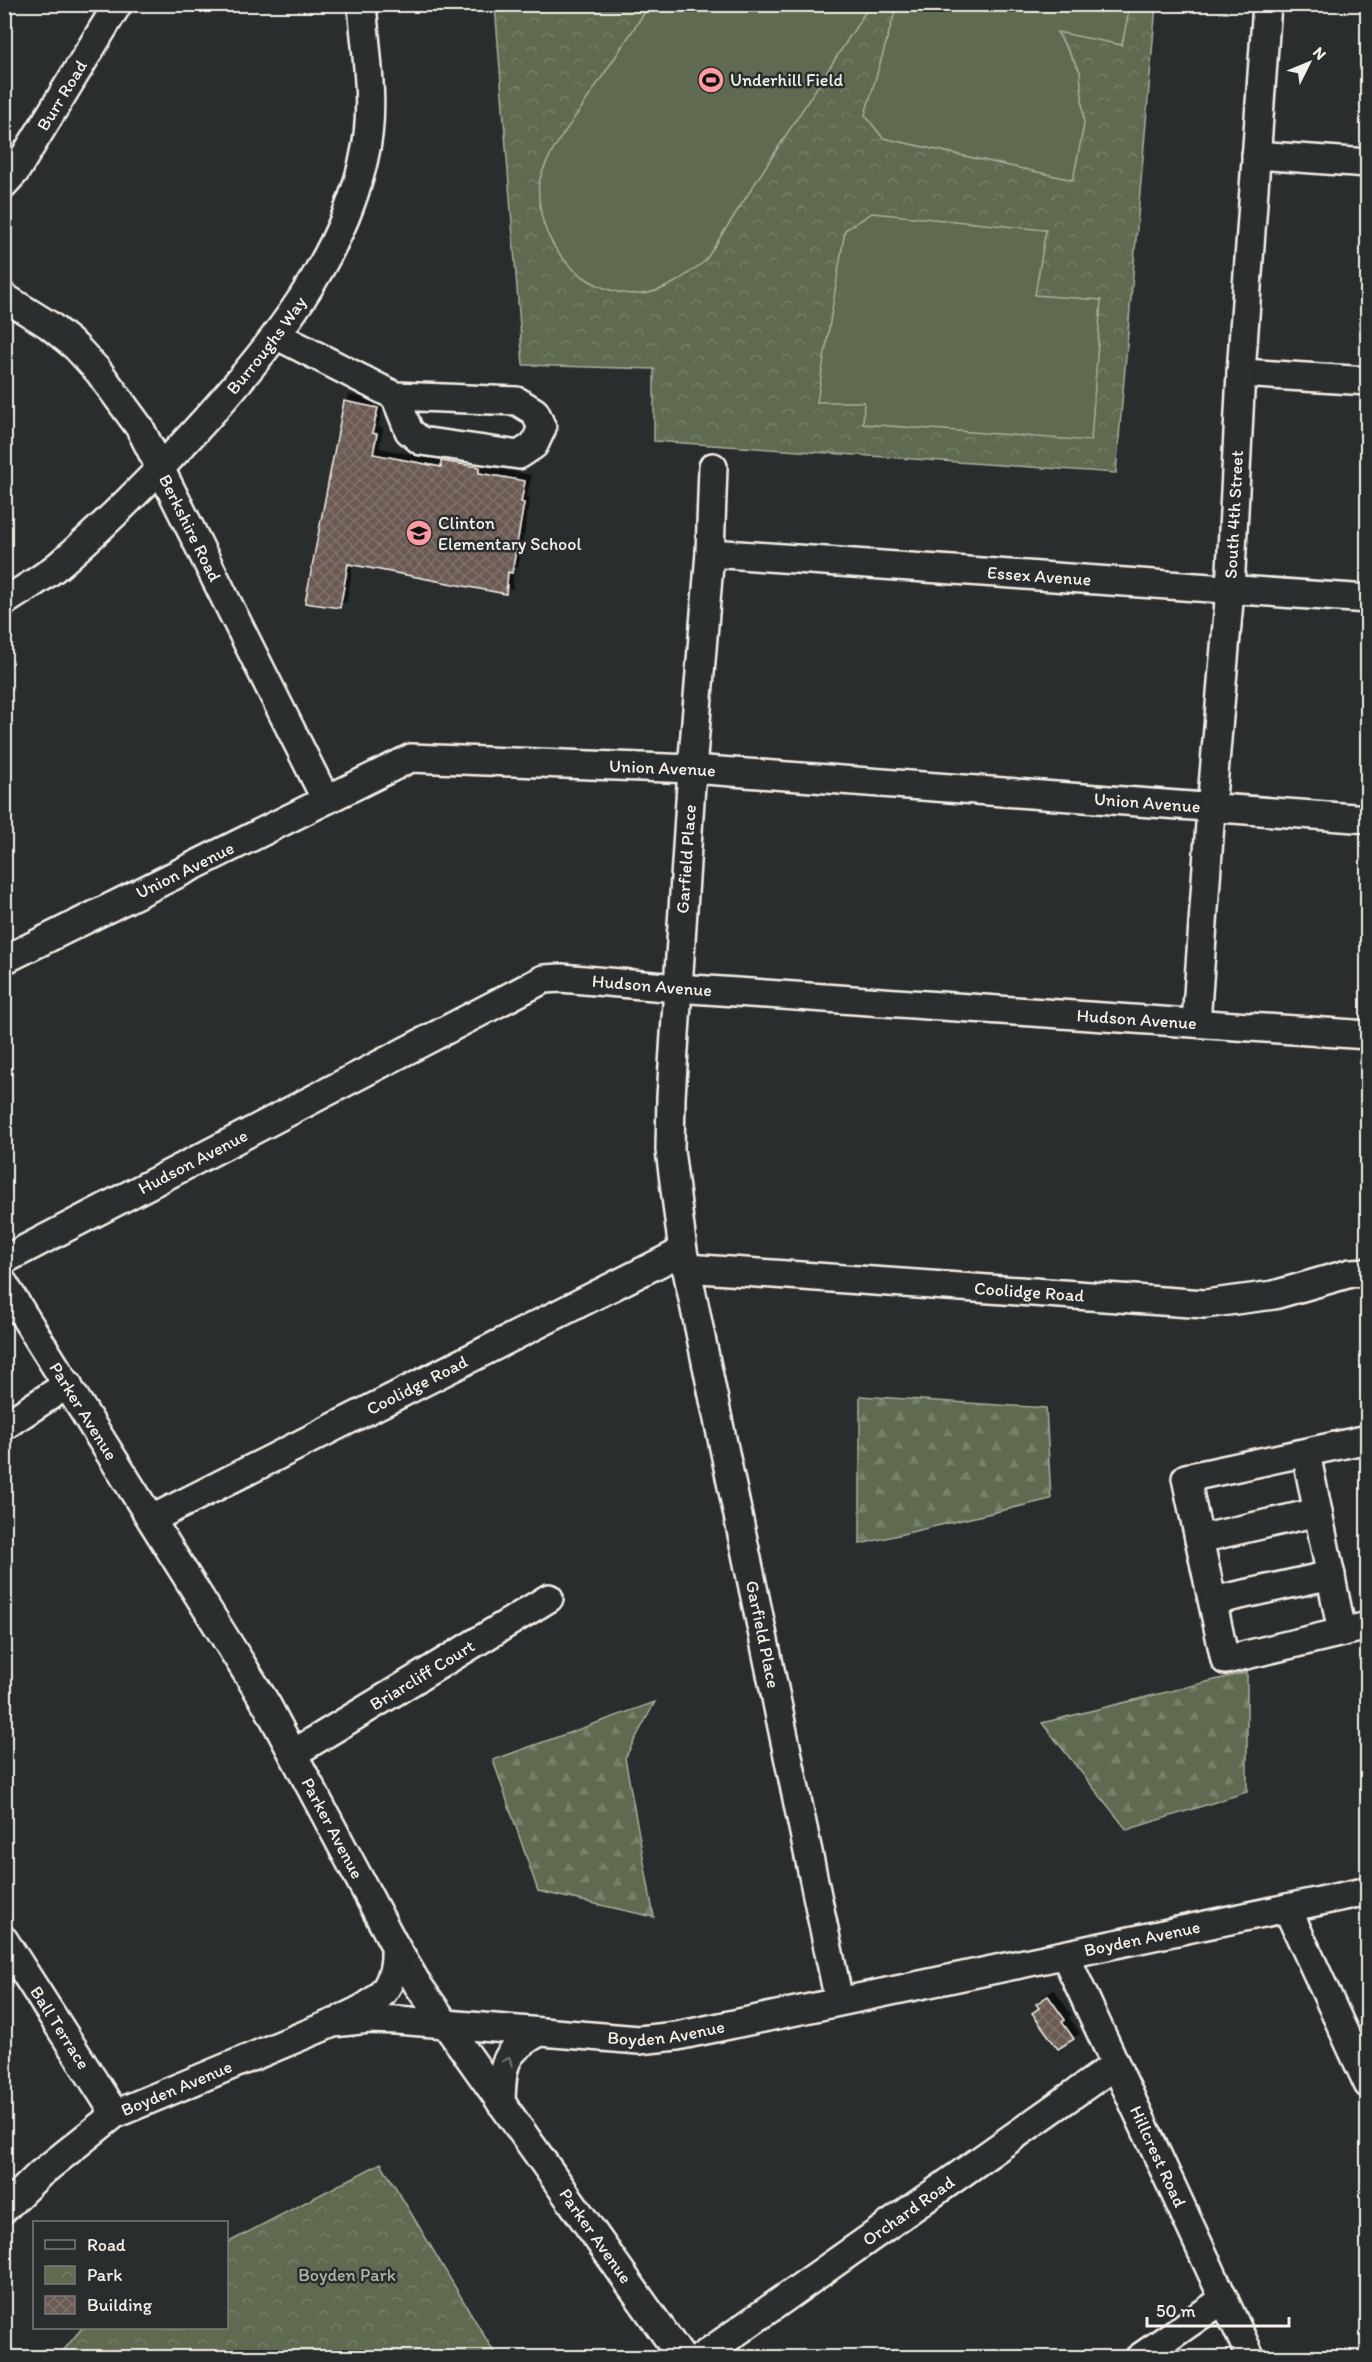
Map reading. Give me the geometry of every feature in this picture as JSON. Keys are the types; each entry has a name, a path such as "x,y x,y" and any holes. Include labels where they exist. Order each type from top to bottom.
{"street":[{"name":"Burr Road","path":"4,184 21,163 118,4"},
{"name":"Burroughs Way","path":"4,602 59,564 160,470 257,362 293,311 325,258 350,208 365,157 371,109 362,4"},
{"name":"South 4th Street","path":"1196,1023 1230,590 1241,373 1267,4"},
{"path":"1256,155 1368,163"},
{"name":"Berkshire Road","path":"4,297 49,325 76,347 99,372 140,428 326,800"},
{"path":"276,335 395,396 517,401 534,412 542,428 534,445 519,455 421,441 409,431 395,396"},
{"path":"1241,373 1368,381"},
{"name":"Garfield Place","path":"713,467 710,553 676,988 670,1150 685,1259 839,2001"},
{"name":"Essex Avenue","path":"710,553 1368,599"},
{"name":"Union Avenue","path":"4,960 411,758 692,769 1368,819"},
{"name":"Hudson Avenue","path":"4,1260 544,979 561,978 676,988 1368,1035"},
{"name":"Coolidge Road","path":"152,1519 685,1259 1205,1304 1274,1295 1351,1273 1368,1272"},
{"name":"Parker Avenue","path":"4,1284 267,1705 418,1985 682,2358"},
{"path":"4,1426 68,1384"},
{"path":"1306,1453 1331,1575 1355,1629 1225,1660 1186,1478 1368,1439"},
{"path":"1199,1539 1318,1512"},
{"path":"1213,1601 1331,1575"},
{"name":"Briarcliff Court","path":"294,1753 549,1598"},
{"name":"Boyden Avenue","path":"4,2209 40,2174 115,2114 333,2023 369,2019 397,2020 639,2040 677,2036 1368,1891"},
{"path":"1287,1908 1368,2084"},
{"name":"Ball Terrace","path":"4,1940 115,2114"},
{"path":"333,2023 367,2008 385,1990 396,1963 395,1946"},
{"name":"Hillcrest Road","path":"1065,1955 1251,2358"},
{"path":"501,2103 503,2071 510,2054 518,2044 538,2033"},
{"name":"Orchard Road","path":"700,2358 1115,2065"},
{"path":"1139,2358 1224,2299"}],"green space":[{"name":"Underhill Field","path":"650,4 870,5 705,261 675,282 658,290 640,294 622,293 588,280 561,256 544,224 538,192 540,179 548,159 559,140"},
{"path":"495,5 1156,5 1116,473 654,441 654,369 523,365"},
{"path":"897,5 1130,5 1122,45 1057,32 1080,71 1084,125 1073,180 883,138 865,115"},
{"path":"872,213 1046,230 1035,295 1101,300 1091,441 863,424 864,402 817,402 845,230"},
{"path":"860,1396 1046,1408 1051,1499 860,1544"},
{"path":"1247,1672 1247,1792 1127,1830 1042,1723"},
{"path":"655,1702 625,1758 654,1917 538,1891 493,1760"},
{"name":"Boyden Park","path":"381,2163 497,2357 58,2357 81,2329 228,2329 228,2242"}],"building":[{"name":"Clinton Elementary School","path":"344,401 378,408 372,433 377,434 373,454 441,467 441,461 479,467 479,473 525,481 521,502 524,503 512,573 508,572 506,594 348,564 340,608 305,603"},
{"path":"1048,1996 1065,2020 1062,2022 1074,2039 1058,2049 1032,2013 1039,2008 1036,2004"}],"place":[{"name":"Underhill Field","path":"711,80"},
{"name":"Clinton Elementary School","path":"419,533"}]}
